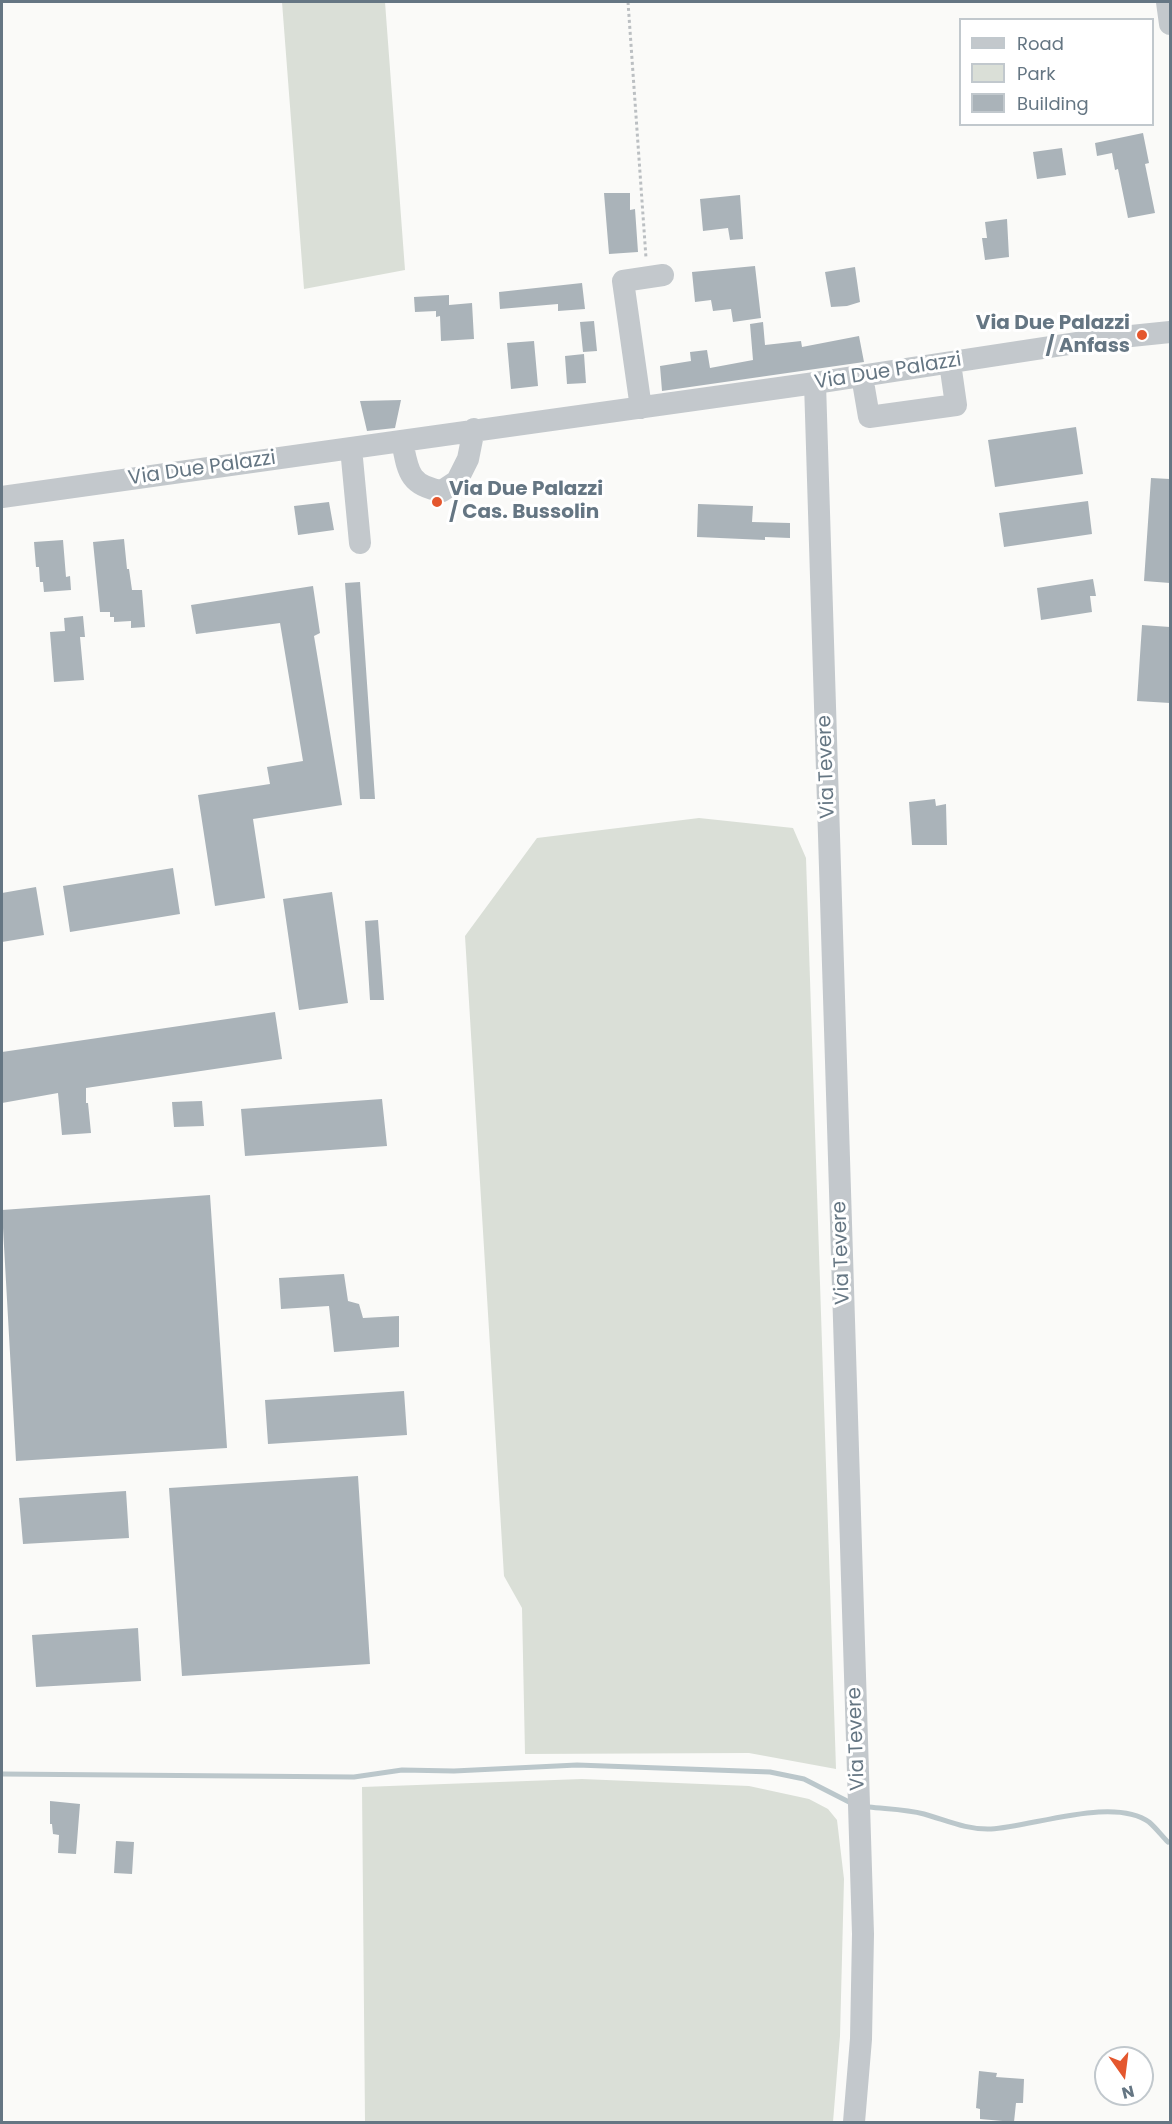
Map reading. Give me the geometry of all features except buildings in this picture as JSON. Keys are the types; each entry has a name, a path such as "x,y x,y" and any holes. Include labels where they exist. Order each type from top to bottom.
{"street":[{"path":"1167,2 1170,24"},
{"path":"641,408 623,280 655,276"},
{"name":"Via Due Palazzi","path":"2,497 474,429 641,408 1102,339 1170,332"},
{"path":"862,376 869,417 956,405 950,363"},
{"name":"Via Tevere","path":"815,383 863,1934 861,2039 855,2122"},
{"path":"402,441 409,471 415,482 426,489 442,491 457,481 468,459 474,429"},
{"path":"351,448 360,543"}],"path":[{"path":"628,2 655,276"}],"green space":[{"path":"282,2 385,2 405,270 304,289"},
{"path":"699,818 793,828 806,858 836,1769 749,1753 525,1754 522,1608 504,1576 465,936 537,838"},
{"path":"582,1779 749,1786 809,1799 828,1809 837,1820 844,1879 840,2036 833,2122 365,2122 362,1787"}],"waterway":[{"path":"2,1774 354,1777 402,1770 454,1771 577,1765 770,1772 804,1779 853,1804"},
{"path":"869,1807 917,1812 982,1829 1008,1827 1094,1812 1115,1812 1134,1815 1149,1822 1168,1842"}],"place":[{"name":"Via Due Palazzi / Anfass","path":"1142,335"},
{"name":"Via Due Palazzi / Cas. Bussolin","path":"437,502"}]}
